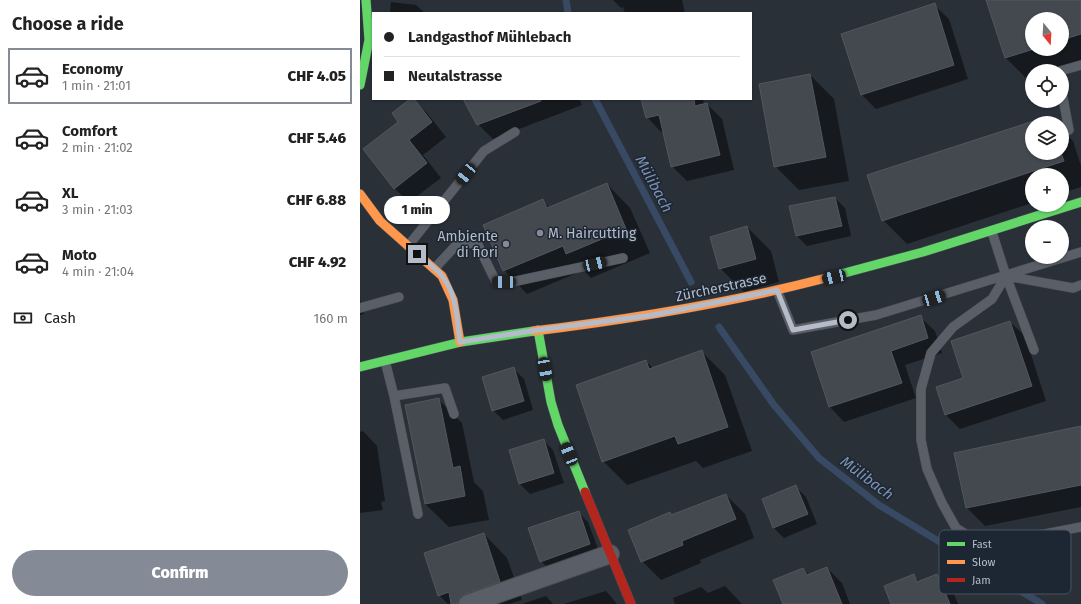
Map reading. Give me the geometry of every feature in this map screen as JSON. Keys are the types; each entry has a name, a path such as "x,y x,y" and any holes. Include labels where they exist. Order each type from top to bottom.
{"main road":[{"path":"360,85 369,40 366,0"},
{"path":"360,194 380,221 442,276 453,300 460,342"},
{"name":"Zürcherstrasse","path":"360,367 460,342 653,315 849,274 992,232 1081,202"},
{"path":"538,330 551,402 558,425 631,604"}],"street":[{"path":"468,604 610,554"}],"lane":[{"path":"1069,68 1081,64"},
{"path":"408,246 484,151 515,132"},
{"path":"992,232 1006,276 1034,350"},
{"path":"434,269 460,240 478,245 496,282 512,282 622,258"},
{"path":"777,290 793,330 876,316 1081,252"},
{"path":"1006,276 1073,288 1081,285"},
{"path":"959,530 956,528 942,503 927,469 921,440 921,388 931,353 953,327 992,298 1006,276"},
{"path":"360,308 399,297"},
{"path":"385,361 394,396 418,514"},
{"path":"394,396 445,388 454,414"},
{"path":"1066,530 1081,527"}],"building":[{"path":"986,0 1081,0 1081,34 1069,38 1069,12 1025,12 1025,52 1005,58"},
{"path":"935,3 954,65 861,95 841,34"},
{"path":"810,74 826,157 774,167 759,84"},
{"path":"409,100 415,100 432,122 409,140 427,163 394,189 363,149 398,122 392,113"},
{"path":"464,100 541,101 477,125"},
{"path":"641,100 694,100 695,106 707,103 720,155 671,167 659,115 646,118"},
{"path":"1025,124 1025,160 1064,161 1043,168 1025,168 1025,174 882,221 867,175"},
{"path":"607,183 626,229 566,254 563,246 503,271 483,225 543,199 547,208"},
{"path":"835,197 842,226 796,236 789,206"},
{"path":"747,226 756,259 719,269 710,237"},
{"path":"921,315 928,338 891,351 902,383 829,407 811,352"},
{"path":"1010,321 1032,386 945,415 936,387 963,378 951,341"},
{"path":"702,350 728,427 678,444 675,436 602,462 576,385 646,360 649,369"},
{"path":"514,367 524,401 492,411 482,377"},
{"path":"439,398 453,468 460,466 465,496 425,504 405,405"},
{"path":"1081,426 1081,485 966,508 954,453"},
{"path":"544,439 554,473 519,484 509,450"},
{"path":"796,485 808,514 773,528 762,499"},
{"path":"726,494 736,519 682,541 683,545 641,562 628,530 670,512 671,515"},
{"path":"579,511 590,544 540,562 528,528"},
{"path":"484,533 500,582 465,594 460,597 458,604 451,604 449,592 438,596 424,553"},
{"path":"827,567 842,604 783,604 773,580 803,568 807,575"},
{"path":"914,574 917,582 937,574 939,579 939,594 946,594 950,604 891,604 884,586"}],"waterway":[{"name":"Mülibach","path":"566,0 568,12"},
{"name":"Mülibach","path":"596,100 691,282"},
{"name":"Mülibach","path":"719,327 774,405 819,458 879,505 939,541"},
{"name":"Mülibach","path":"1026,594 1042,604"}],"traffic: fast":[{"path":"360,85 369,40 366,0"},
{"path":"826,278 923,252 1081,202"},
{"path":"538,330 551,402 558,425 585,492"},
{"path":"360,367 461,342 534,331"}],"traffic: slow":[{"path":"360,194 380,221 442,276 453,300 460,342"},
{"path":"534,331 717,303 826,278"}],"traffic: jam":[{"path":"585,492 631,604"}],"place":[{"name":"M. Haircutting","path":"540,233"},
{"name":"Ambiente di fiori","path":"506,244"}],"route":[{"path":"417,254 442,276 449,288 456,313 460,342 653,315 777,290 793,330 848,320"}]}
